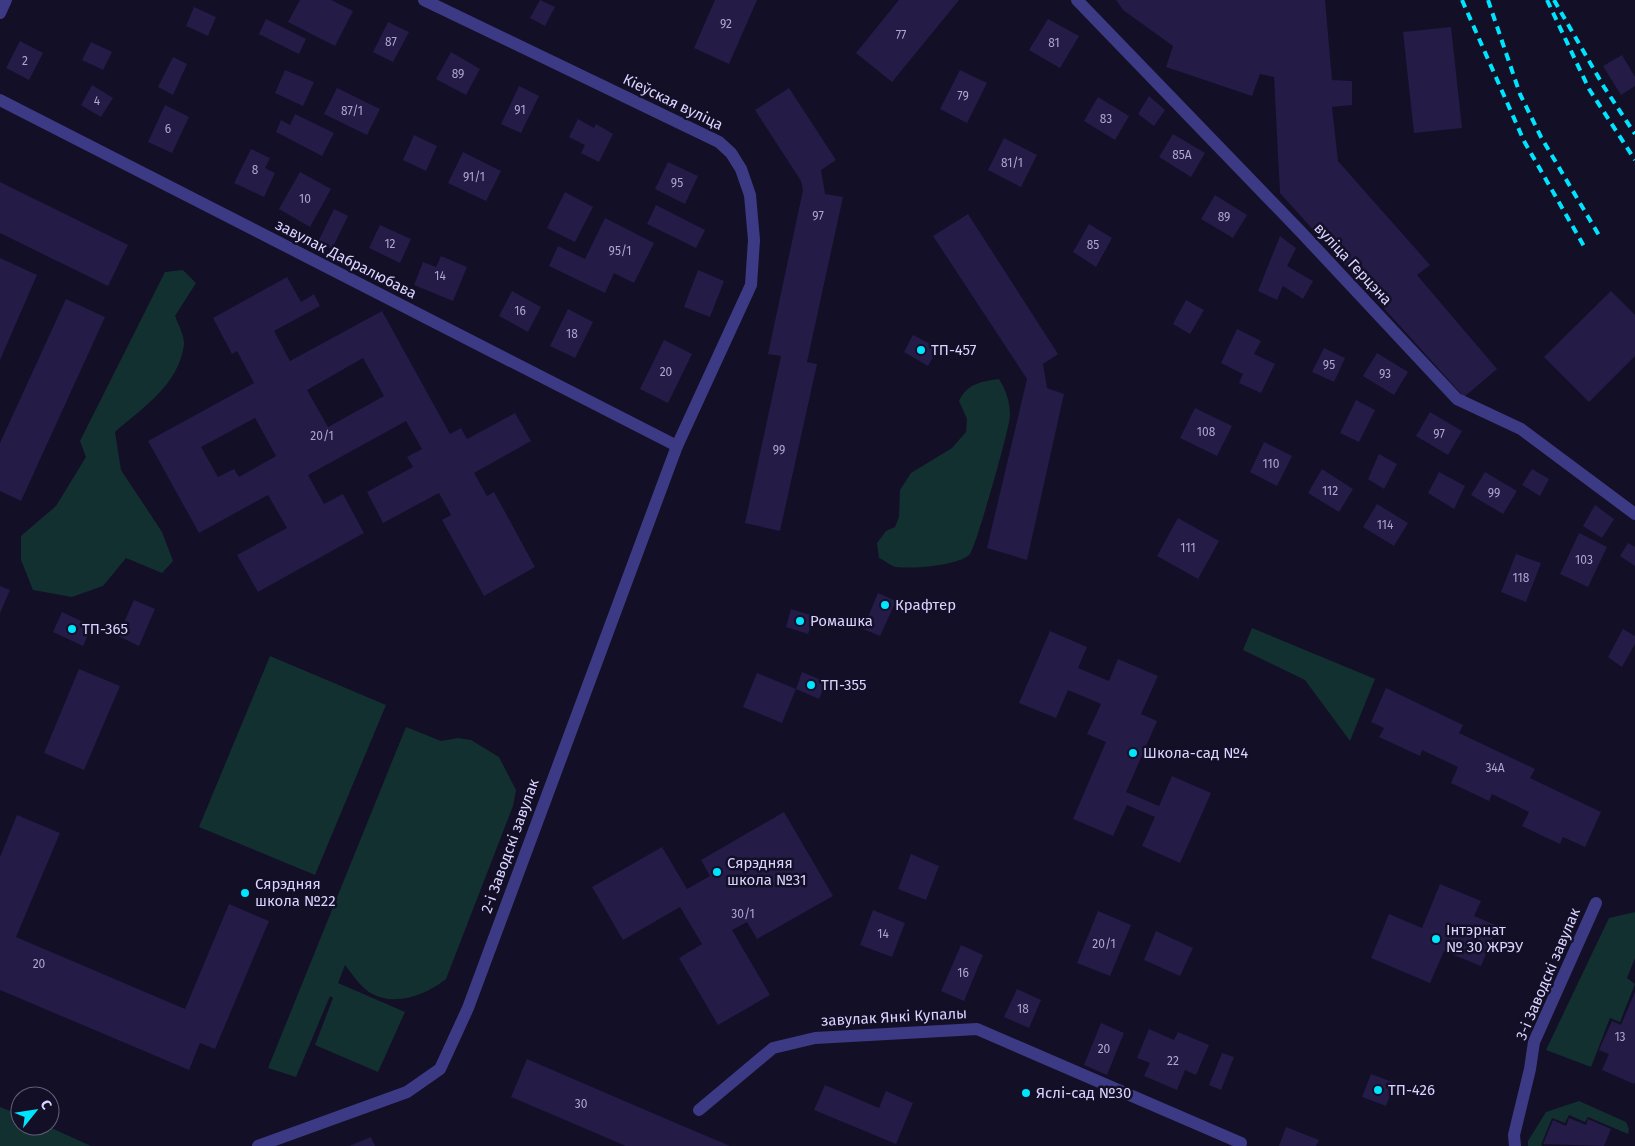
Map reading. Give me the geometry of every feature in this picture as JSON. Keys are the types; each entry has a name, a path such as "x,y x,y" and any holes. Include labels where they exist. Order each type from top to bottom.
{"street":[{"path":"0,13 6,0"},
{"name":"Кіеўская вуліца","path":"424,0 719,142 731,153 742,170 750,196 753,215 754,240 751,285 677,446"},
{"name":"вуліца Герцэна","path":"1077,0 1300,231 1457,399 1522,429 1635,514"},
{"name":"завулак Дабралюбава","path":"0,100 677,446"},
{"name":"2-і Заводскі завулак","path":"258,1146 407,1092 440,1069 468,1008 677,446"},
{"name":"3-і Заводскі завулак","path":"1516,1146 1514,1135 1530,1069 1534,1042 1596,903"},
{"name":"завулак Янкі Купалы","path":"699,1110 775,1047 815,1038 976,1029 1241,1143"}],"green space":[{"path":"183,270 196,283 175,316 184,345 175,372 167,384 148,404 115,432 121,470 162,532 173,561 162,573 126,558 103,586 72,597 33,590 21,560 21,536 56,506 86,457 80,441 165,272"},
{"path":"999,379 1006,392 1008,401 1009,424 985,510 970,554 946,564 912,568 896,567 879,558 877,543 886,531 895,527 899,517 900,490 911,473 952,448 966,432 967,419 959,401 966,390 975,384"},
{"path":"1252,628 1375,679 1350,741 1305,680 1243,650"},
{"path":"270,656 386,705 315,875 199,827"},
{"path":"406,727 441,741 458,738 471,740 499,757 516,790 513,806 446,979 429,990 409,998 388,999 378,997 369,992 345,965 338,983 405,1012 378,1072 315,1045 333,998 330,996 296,1077 268,1068"},
{"path":"1635,912 1635,958 1627,978 1635,984 1620,1022 1610,1018 1591,1067 1546,1050 1609,918"},
{"path":"1579,1101 1626,1122 1629,1129 1628,1134 1588,1117 1585,1122 1569,1115 1565,1123 1552,1118 1541,1145 1543,1146 1528,1146 1528,1141 1546,1112"},
{"path":"0,1107 10,1111 10,1136 60,1136 60,1132 91,1146 0,1146"}],"building":[{"path":"300,0 331,0 353,11 335,46 288,22"},
{"path":"540,0 555,7 545,26 530,18"},
{"path":"715,0 757,0 729,64 694,48"},
{"path":"899,0 959,0 892,82 856,53"},
{"path":"1116,0 1325,0 1332,80 1352,81 1352,105 1332,107 1338,161 1430,265 1417,275 1497,369 1464,397 1280,193 1274,77 1260,74 1252,96 1166,67 1173,46 1123,10"},
{"path":"194,7 216,17 208,36 186,26"},
{"path":"266,19 306,39 299,54 259,34"},
{"path":"1048,19 1079,36 1060,68 1029,50"},
{"path":"388,22 409,32 393,62 373,52"},
{"path":"1451,27 1462,128 1414,133 1403,32"},
{"path":"20,41 43,53 29,80 6,68"},
{"path":"91,42 112,52 103,70 82,60"},
{"path":"451,52 480,69 466,95 436,79"},
{"path":"1622,55 1635,77 1635,86 1621,95 1603,66"},
{"path":"173,57 187,64 173,95 158,87"},
{"path":"285,70 314,82 303,106 275,93"},
{"path":"960,70 987,83 967,123 940,109"},
{"path":"92,85 113,98 101,117 81,105"},
{"path":"519,86 539,96 521,133 501,124"},
{"path":"337,88 380,109 367,135 324,114"},
{"path":"789,88 836,160 821,170 825,194 843,197 807,362 817,364 780,531 745,523 781,356 768,354 803,190 801,181 755,110"},
{"path":"1149,96 1165,110 1154,126 1138,114"},
{"path":"1098,97 1129,116 1115,140 1084,121"},
{"path":"165,105 189,117 172,153 148,142"},
{"path":"295,114 334,133 322,156 276,132 281,120 290,125"},
{"path":"578,119 594,128 596,124 613,134 599,162 581,153 585,145 569,137"},
{"path":"1173,134 1205,153 1191,177 1159,157"},
{"path":"414,135 437,146 426,171 403,160"},
{"path":"1004,138 1037,155 1021,187 988,170"},
{"path":"251,149 270,158 265,168 275,173 264,197 234,183"},
{"path":"463,152 501,171 486,201 448,183"},
{"path":"668,162 698,176 685,204 655,189"},
{"path":"300,172 331,189 310,227 279,209"},
{"path":"0,182 128,245 108,286 0,233"},
{"path":"565,192 593,207 575,242 547,228"},
{"path":"1215,195 1247,215 1233,238 1201,219"},
{"path":"656,205 705,230 696,248 647,224"},
{"path":"334,209 348,216 332,249 318,242"},
{"path":"968,214 1058,354 1043,364 1047,388 1064,394 1027,560 987,548 1027,379 933,236"},
{"path":"605,218 654,243 634,283 614,273 605,293 549,266 558,246 585,259"},
{"path":"1089,224 1112,238 1096,267 1073,252"},
{"path":"380,225 411,239 400,263 369,248"},
{"path":"1280,236 1296,248 1287,266 1313,281 1303,299 1283,286 1277,300 1258,291"},
{"path":"441,256 467,267 453,301 414,285 423,262 436,267"},
{"path":"0,258 37,275 0,360"},
{"path":"698,270 724,281 710,317 684,307"},
{"path":"287,277 301,302 314,294 320,306 274,331 290,361 382,311 450,434 461,428 467,439 515,413 531,441 474,473 487,496 494,492 535,567 484,596 442,520 451,515 439,493 383,523 367,492 413,467 407,457 422,449 406,421 308,475 324,504 343,494 364,533 258,592 237,555 287,528 268,495 199,533 148,441 254,383 237,351 232,354 213,318","holes":["363,358 384,396 328,427 307,390","255,418 276,456 239,477 234,469 218,477 201,447"]},
{"path":"512,291 541,307 528,332 499,316"},
{"path":"1611,291 1635,315 1635,356 1589,402 1544,357"},
{"path":"66,299 105,317 21,501 0,491 0,443"},
{"path":"1186,300 1204,310 1190,334 1173,324"},
{"path":"568,309 593,322 575,358 550,346"},
{"path":"1237,329 1261,341 1254,354 1275,364 1261,393 1239,383 1243,374 1221,363"},
{"name":"ТП-457","path":"913,335 938,348 928,366 904,352"},
{"path":"664,340 692,354 668,403 640,389"},
{"path":"1324,348 1345,358 1334,382 1312,372"},
{"path":"1377,353 1408,372 1394,395 1363,376"},
{"path":"1356,400 1375,410 1359,442 1340,433"},
{"path":"1195,408 1232,426 1217,456 1180,438"},
{"path":"1430,412 1462,431 1448,455 1416,436"},
{"path":"1264,442 1292,456 1277,486 1250,472"},
{"path":"1379,454 1397,464 1384,489 1368,479"},
{"path":"1322,469 1353,489 1339,512 1308,493"},
{"path":"1532,469 1549,479 1540,496 1522,485"},
{"path":"1439,472 1465,486 1454,509 1428,493"},
{"path":"1485,472 1517,491 1503,514 1471,495"},
{"path":"1377,504 1408,523 1394,546 1363,527"},
{"path":"1595,505 1614,519 1602,538 1583,526"},
{"path":"1178,518 1219,541 1198,579 1157,556"},
{"path":"1579,533 1607,547 1588,587 1560,574"},
{"path":"1628,543 1635,547 1635,566 1620,556"},
{"path":"1516,554 1541,563 1526,602 1501,592"},
{"path":"0,586 10,590 0,613"},
{"path":"878,593 896,601 880,636 863,629"},
{"path":"134,600 155,609 139,646 118,636"},
{"name":"Ромашка","path":"791,609 814,616 808,634 786,627"},
{"name":"ТП-365","path":"62,612 92,626 83,646 53,632"},
{"path":"1623,629 1635,636 1635,644 1622,667 1608,657"},
{"path":"1050,631 1087,647 1078,668 1109,681 1118,659 1158,676 1141,714 1157,721 1126,792 1159,806 1172,776 1211,793 1180,863 1142,846 1155,817 1127,805 1113,836 1073,819 1106,742 1087,734 1101,704 1068,690 1056,718 1019,703"},
{"path":"79,669 120,686 84,770 44,753"},
{"name":"ТП-355","path":"802,672 826,682 819,699 796,689"},
{"path":"757,673 796,689 782,723 743,707"},
{"path":"1386,688 1463,725 1459,733 1535,769 1530,778 1601,812 1585,847 1563,837 1560,844 1522,826 1529,812 1492,794 1489,801 1451,783 1458,767 1422,750 1420,756 1379,737 1384,728 1371,722"},
{"path":"784,812 833,896 757,939 747,922 732,930 770,995 718,1025 679,958 702,944 680,907 623,940 592,887 662,847 687,889 710,876 701,860"},
{"path":"17,815 60,833 16,937 185,1009 229,904 269,921 215,1049 200,1043 189,1070 0,990 0,857"},
{"path":"911,854 939,866 926,900 898,889"},
{"name":"Інтэрнат № 30 ЖРЭУ","path":"1440,884 1481,901 1474,916 1498,926 1481,966 1444,951 1430,983 1371,958 1389,914 1422,928"},
{"path":"873,910 905,923 892,957 860,945"},
{"path":"1098,911 1131,925 1110,976 1077,963"},
{"path":"1156,931 1193,948 1180,976 1144,960"},
{"path":"961,945 983,955 964,1001 941,991"},
{"path":"1017,989 1041,1000 1029,1028 1004,1017"},
{"path":"1635,992 1634,1084 1602,1070 1609,1054 1599,1050 1612,1021 1621,1025"},
{"path":"1101,1023 1124,1033 1107,1075 1084,1065"},
{"path":"1149,1029 1174,1040 1178,1032 1209,1045 1196,1075 1185,1070 1177,1090 1144,1076 1150,1063 1137,1058"},
{"path":"1222,1053 1234,1057 1221,1090 1209,1085"},
{"path":"527,1059 730,1146 626,1146 511,1097"},
{"name":"ТП-426","path":"1371,1074 1395,1083 1386,1106 1362,1097"},
{"path":"825,1085 879,1108 886,1091 913,1103 896,1144 814,1110"},
{"path":"1569,1118 1586,1125 1588,1119 1611,1129 1604,1146 1543,1144 1553,1120 1566,1126"},
{"path":"1286,1127 1319,1140 1316,1146 1279,1146"},
{"path":"371,1137 375,1146 349,1146"}],"railway":[{"path":"1462,0 1524,141 1585,248"},
{"path":"1488,0 1520,94 1541,137 1600,237"},
{"path":"1547,0 1589,89 1635,160"},
{"path":"1554,0 1604,87 1635,134"}],"place":[{"name":"ТП-457","path":"921,350"},
{"name":"Крафтер","path":"885,605"},
{"name":"Ромашка","path":"800,621"},
{"name":"ТП-365","path":"72,629"},
{"name":"ТП-355","path":"811,685"},
{"name":"Школа-сад №4","path":"1133,753"},
{"name":"Сярэдняя школа №31","path":"717,872"},
{"name":"Сярэдняя школа №22","path":"245,893"},
{"name":"Інтэрнат № 30 ЖРЭУ","path":"1436,939"},
{"name":"ТП-426","path":"1378,1090"},
{"name":"Яслі-сад №30","path":"1026,1093"}]}
